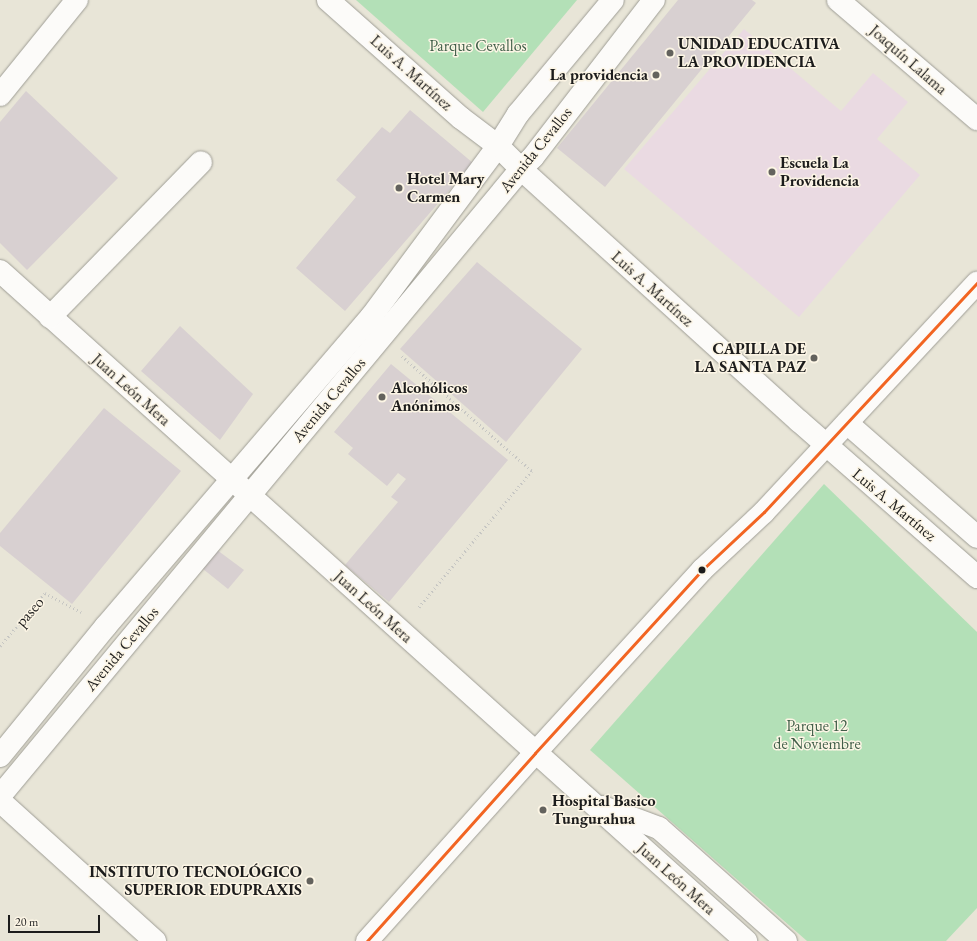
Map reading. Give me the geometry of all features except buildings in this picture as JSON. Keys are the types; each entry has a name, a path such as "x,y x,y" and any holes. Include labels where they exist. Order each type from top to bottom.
{"street":[{"path":"0,95 77,0"},
{"name":"Luis A. Martínez","path":"328,0 461,118 498,146 521,169 799,422 907,514 977,577"},
{"name":"Avenida Cevallos","path":"0,756 106,626 233,480 371,317 498,146 518,114 614,0"},
{"name":"Avenida Cevallos","path":"0,796 521,169 534,158 654,0"},
{"name":"Joaquín Lalama","path":"838,0 977,119"},
{"path":"50,317 201,162"},
{"name":"Juan León Mera","path":"0,272 746,941"},
{"path":"367,941 535,753 702,570 764,512 977,283"},
{"name":"Luis A. Martínez","path":"847,423 977,537"},
{"path":"0,801 155,941"},
{"path":"592,804 659,828 786,941"}],"path":[{"path":"381,338 532,471 400,631"},
{"name":"paseo","path":"0,646 45,593 106,626"}],"shaded area":[{"name":"Escuela La Providencia","path":"744,29 841,111 873,73 908,102 877,139 920,175 799,317 624,169"}],"green space":[{"name":"Parque Cevallos","path":"356,0 577,0 483,112"},
{"name":"Parque 12 de Noviembre","path":"824,484 977,632 977,908 946,941 807,941 590,750"}],"transit line":[{"name":"12","path":"367,941 535,753 702,570 764,512 977,283"}],"place":[{"name":"UNIDAD EDUCATIVA LA PROVIDENCIA","path":"670,53"},
{"name":"La providencia","path":"656,75"},
{"name":"Escuela La Providencia","path":"772,172"},
{"name":"Hotel Mary Carmen","path":"399,188"},
{"name":"CAPILLA DE LA SANTA PAZ","path":"814,358"},
{"name":"Alcohólicos Anónimos","path":"382,397"},
{"name":"Hospital Basico Tungurahua","path":"543,810"},
{"name":"INSTITUTO TECNOLÓGICO SUPERIOR EDUPRAXIS","path":"310,881"}]}
